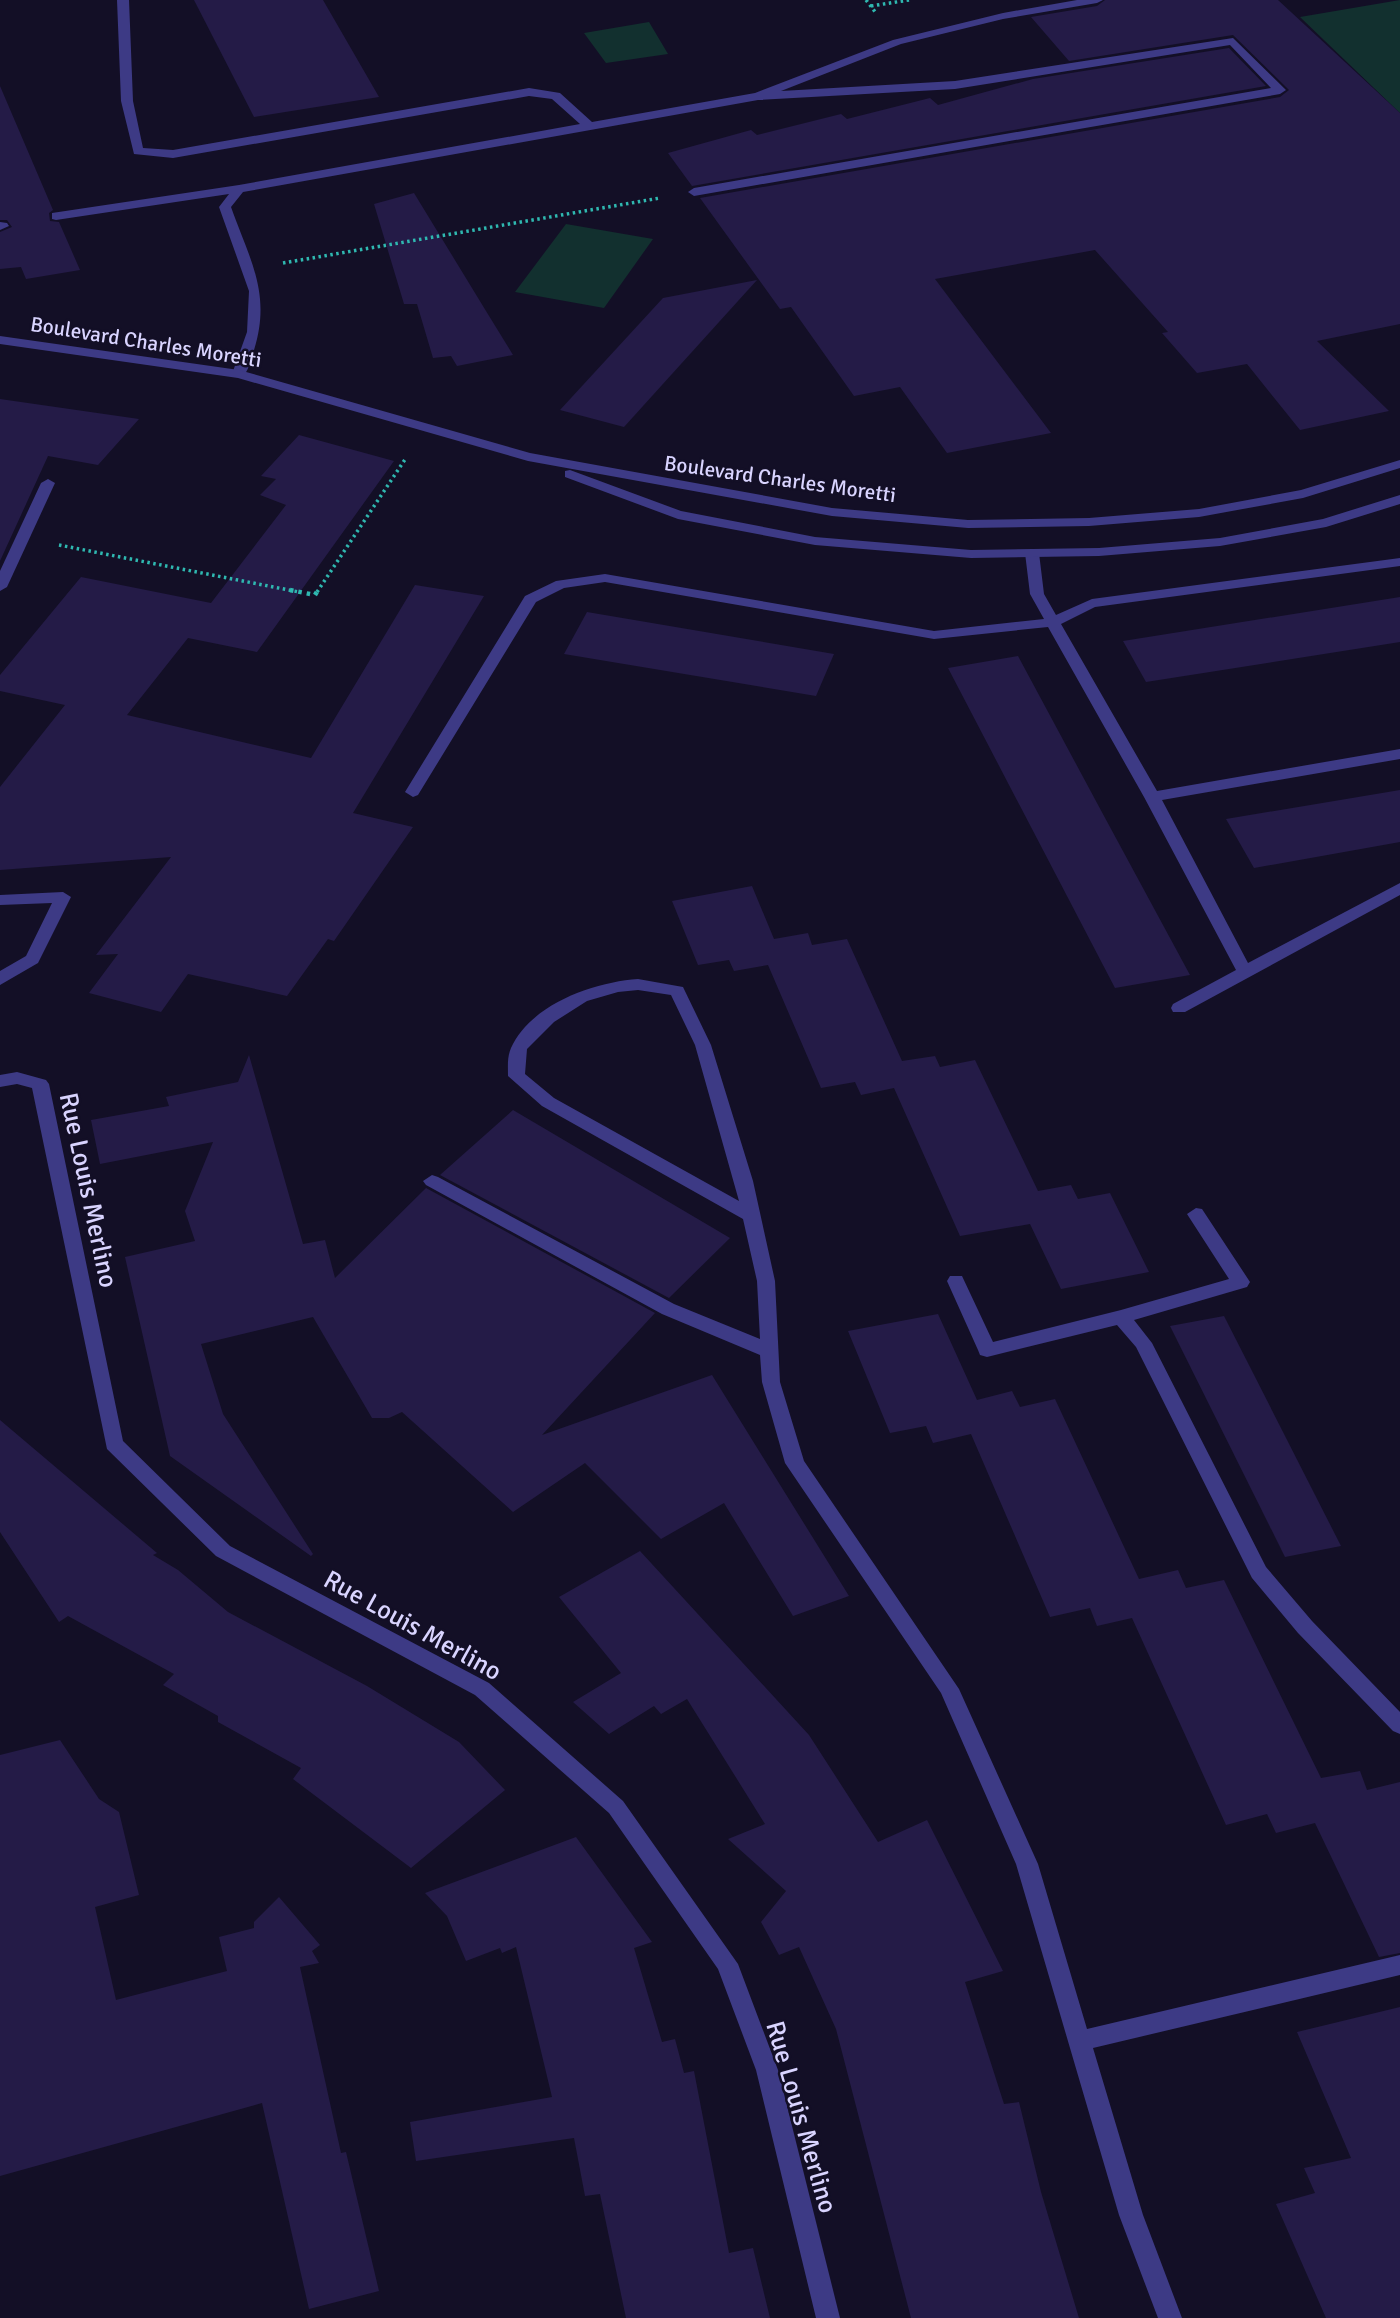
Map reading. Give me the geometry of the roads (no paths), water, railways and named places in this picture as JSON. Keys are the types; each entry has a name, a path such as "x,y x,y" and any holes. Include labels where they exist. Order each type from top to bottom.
{"street":[{"path":"123,0 127,101 138,151 173,154 529,92 556,96 589,126"},
{"path":"758,96 897,42 1003,16 1097,0"},
{"path":"56,216 239,188 758,96 954,85 1233,41 1279,90 694,192"},
{"path":"239,188 225,207 255,290 254,332 239,374"},
{"name":"Boulevard Charles Moretti","path":"0,340 239,374 528,457 678,515 815,541 971,554 1099,552 1220,542 1326,523 1400,499"},
{"name":"Boulevard Charles Moretti","path":"528,457 832,512 968,524 1089,522 1199,513 1303,495 1400,464"},
{"path":"0,586 48,483"},
{"path":"1032,554 1037,594 1152,797 1245,972"},
{"path":"413,792 530,599 561,584 605,578 934,635 1053,622 1092,603 1400,562"},
{"path":"1152,797 1400,754"},
{"path":"1179,1008 1400,888"},
{"path":"0,900 63,897 32,960 0,979"},
{"path":"751,1215 548,1102 517,1076 518,1049 542,1022 578,996 622,984 656,984 677,991 703,1045 751,1215 766,1281 771,1382 795,1463 949,1689 1027,1864 1131,2215 1170,2318"},
{"name":"Rue Louis Merlino","path":"8,1079 40,1084 114,1444 223,1551 482,1689 616,1807 727,1964 767,2070 828,2318"},
{"path":"432,1181 668,1309 770,1350"},
{"path":"956,1281 987,1350 1121,1317 1241,1282 1196,1214"},
{"path":"1121,1317 1143,1343 1259,1572 1304,1627 1400,1725"},
{"path":"1079,2041 1400,1965"}]}
